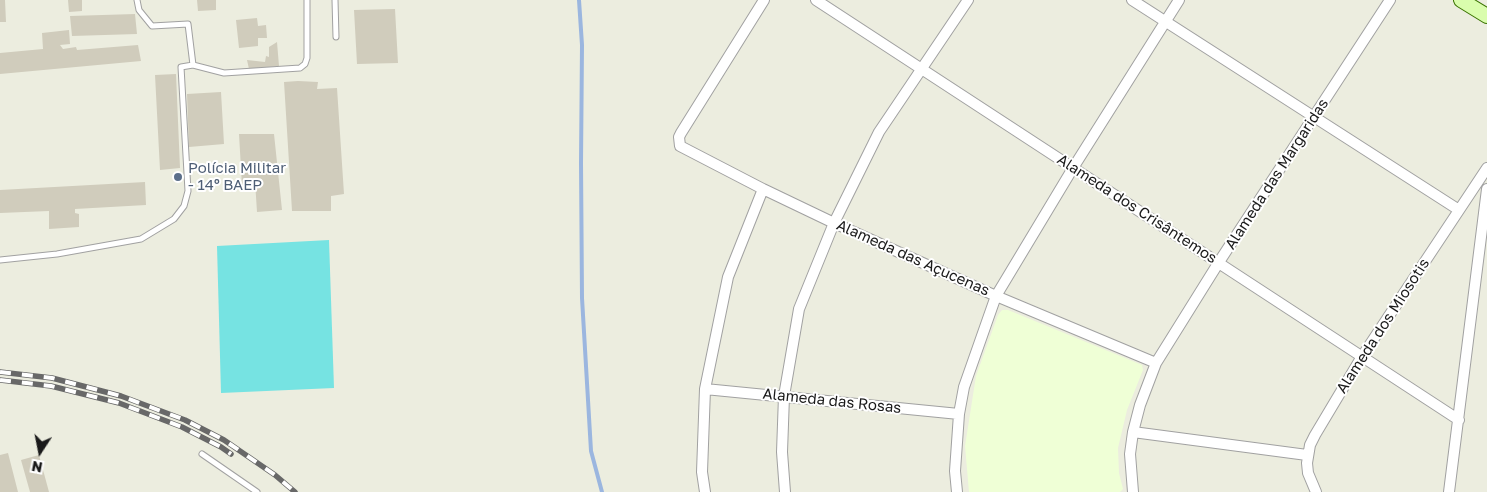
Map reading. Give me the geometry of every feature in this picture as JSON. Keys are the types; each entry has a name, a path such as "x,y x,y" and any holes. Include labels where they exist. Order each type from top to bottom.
{"main road":[{"path":"1461,0 1487,16"}],"street":[{"name":"Alameda das Açucenas","path":"764,0 681,133 678,141 684,150 834,223 996,296 1156,363"},
{"name":"Alameda dos Crisântemos","path":"816,0 1219,262 1361,358 1459,420"},
{"path":"785,492 782,452 784,396 799,309 834,223 879,132 968,0"},
{"path":"1132,0 1459,210"},
{"path":"957,492 955,471 959,414 964,387 996,296 1073,168 1179,0"},
{"name":"Alameda das Margaridas","path":"1133,492 1130,454 1133,432 1140,405 1156,363 1219,262 1390,0"},
{"name":"Alameda dos Miosotis","path":"1316,492 1308,473 1307,455 1314,435 1361,358 1487,168"},
{"path":"705,492 702,472 705,388 728,277 763,189"},
{"path":"1449,492 1486,193 1472,190"},
{"name":"Alameda das Rosas","path":"705,388 959,414"},
{"path":"1133,432 1307,455"}],"lane":[{"path":"137,0 139,10 152,26 188,24 193,65"},
{"path":"0,260 57,254 141,239 174,219 184,206 188,191 182,67 193,65 224,74 300,68 305,64 307,58 307,0"},
{"path":"335,0 336,38"},
{"path":"202,454 257,492"}],"shaded area":[{"path":"329,240 334,388 221,393 217,246"},
{"path":"1002,310 1008,310 1142,365 1143,370 1127,410 1118,448 1119,473 1123,489 1120,492 969,492 965,446 976,376 998,315"}],"building":[{"path":"0,0 5,0 6,22 0,22"},
{"path":"68,0 82,0 82,11 69,12"},
{"path":"197,0 216,0 216,10 198,11"},
{"path":"395,9 398,63 357,64 354,10"},
{"path":"135,14 137,34 72,36 70,16"},
{"path":"257,18 258,26 266,25 267,38 258,38 258,46 239,48 236,20"},
{"path":"69,30 70,44 60,45 63,49 76,47 77,50 138,45 141,61 0,74 0,53 43,49 42,33"},
{"path":"277,42 279,66 249,69 247,60 265,62 266,56 269,57 269,47"},
{"path":"176,74 180,168 160,170 155,75"},
{"path":"284,82 318,82 317,89 337,88 344,194 331,196 331,211 292,211"},
{"path":"221,92 224,144 189,147 187,94"},
{"path":"239,134 274,134 282,210 257,212 255,181 242,186"},
{"path":"145,182 146,205 75,209 75,213 79,214 79,227 49,229 49,211 0,213 0,190"},
{"path":"8,453 18,492 0,492 0,455"},
{"path":"39,455 49,492 30,492 21,460"}],"waterway":[{"path":"579,0 582,45 582,298 591,451 602,492"}],"railway":[{"path":"0,372 52,378 121,396 185,420 224,440 275,475 295,492"},
{"path":"0,380 51,386 119,403 182,427 231,454"}],"place":[{"name":"Polícia Militar - 14º BAEP","path":"178,177"}]}
